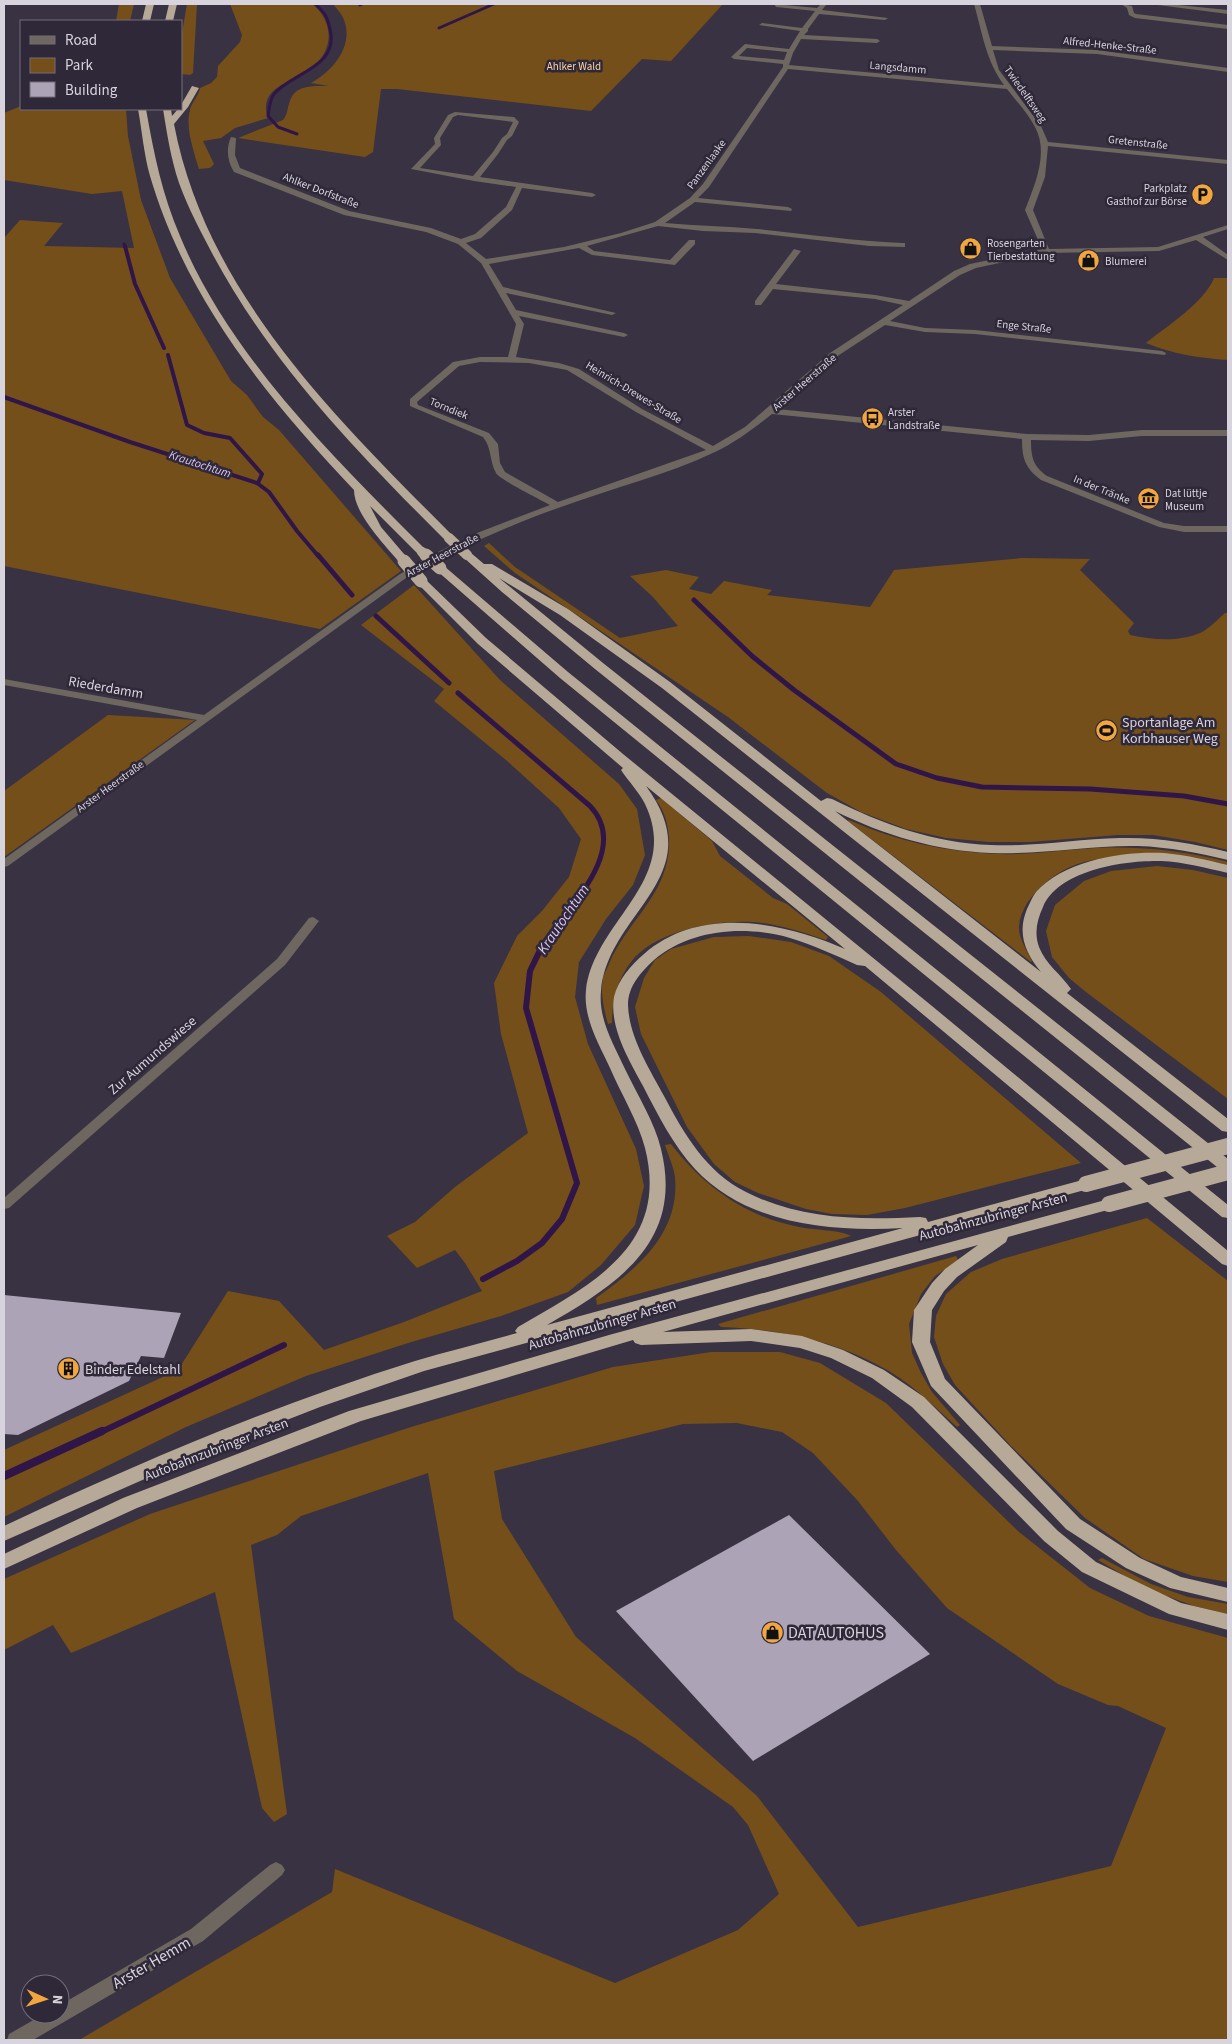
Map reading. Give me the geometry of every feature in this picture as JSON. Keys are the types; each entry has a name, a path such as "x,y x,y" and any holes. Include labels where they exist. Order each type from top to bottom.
{"highway":[{"path":"146,20 150,4"},
{"path":"169,20 172,4"},
{"path":"182,109 195,88"},
{"path":"142,110 155,180 168,216 194,274 221,321 254,368 304,429 359,489 422,552 564,675 1228,1213"},
{"path":"167,110 182,177 196,214 224,271 253,317 286,363 337,424 449,538 506,590 599,666 1228,1166"},
{"path":"170,124 182,110"},
{"path":"359,489 365,511 372,524 421,581 482,641 618,757 880,970 1228,1260"},
{"path":"467,555 513,580 572,617 666,685 1228,1126"},
{"path":"506,1341 579,1298 621,1267 642,1242 655,1219 660,1182 653,1147 598,1026 593,1005 594,985 606,950 647,891 658,866 662,849 659,827 652,805 618,757"},
{"path":"794,786 870,824 906,836 947,845 999,849 1140,842 1175,845 1228,856"},
{"path":"1088,1017 1036,955 1029,938 1029,922 1040,896 1056,883 1085,868 1114,861 1154,857 1190,861 1228,869"},
{"path":"880,970 819,943 791,934 751,928 705,931 668,943 650,955 638,967 624,989 621,1004 624,1025 635,1053 665,1114 693,1159 732,1191 771,1209 796,1217 828,1223 858,1225 951,1220"},
{"name":"Autobahnzubringer Arsten","path":"4,1534 168,1460 266,1419 332,1394 411,1368 1228,1146"},
{"name":"Autobahnzubringer Arsten","path":"4,1562 130,1503 355,1416 609,1341 1228,1172"},
{"path":"1010,1231 951,1273 938,1287 923,1310 921,1342 937,1382 1073,1524 1133,1563 1177,1582 1228,1595"},
{"path":"609,1341 751,1335 802,1342 837,1354 878,1374 918,1402 1051,1536 1089,1567 1176,1609 1228,1622"}],"street":[{"name":"Panzenlaake","path":"484,262 580,245 623,235 658,224 693,200 730,150 824,4"},
{"name":"Twiedelftsweg","path":"977,4 996,70 1038,126 1045,144 1041,177 1029,210 1046,251"},
{"path":"1136,4 1126,4 1130,14 1135,16 1228,27"},
{"path":"1153,4 1228,12"},
{"path":"776,5 885,18"},
{"path":"762,25 806,30"},
{"path":"802,37 877,41"},
{"path":"786,65 734,57 746,46 792,51"},
{"name":"Alfred-Henke-Straße","path":"989,48 1097,52 1228,70"},
{"name":"Langsdamm","path":"786,65 1008,87"},
{"path":"474,179 496,153 504,139 510,135 516,122 514,119 458,113 450,116 437,138 439,144 415,169 474,179 520,186 592,195"},
{"name":"Ahlker Dorfstraße","path":"233,138 231,150 234,166 237,170 347,213 428,230 460,242 484,262 520,324 511,360"},
{"name":"Gretenstraße","path":"1045,144 1228,162"},
{"path":"460,242 478,236 509,208 520,186"},
{"path":"693,200 788,209"},
{"path":"658,224 703,229 755,231 870,244 902,245"},
{"name":"Arster Heerstraße","path":"4,864 403,576 441,554 480,535 557,505 675,465 712,450 748,429 770,412 833,355 957,273 973,266 1046,251 1159,249 1228,227"},
{"path":"1198,238 1208,242 1228,258"},
{"path":"580,245 592,253 670,266 692,242"},
{"path":"758,303 797,252"},
{"path":"771,286 875,297 910,304"},
{"path":"499,289 612,312"},
{"path":"514,312 624,335"},
{"name":"Enge Straße","path":"884,322 925,330 975,332 1162,353"},
{"name":"Torndiek","path":"511,360 477,358 456,364 413,400 414,406 486,435 494,444 496,463 501,474 557,505"},
{"name":"Heinrich-Drewes-Straße","path":"511,360 569,368 712,450"},
{"path":"770,412 1027,437 1089,438 1142,433 1228,433"},
{"name":"In der Tränke","path":"1027,437 1026,454 1029,466 1044,478 1162,524 1184,529 1228,529"},
{"name":"Riederdamm","path":"4,682 204,718"},
{"name":"Zur Aumundswiese","path":"4,1205 281,962 313,921"},
{"name":"Arster Hemm","path":"16,2040 197,1935 276,1870"}],"green space":[{"path":"119,4 134,4 130,20 116,20"},
{"path":"187,4 197,4 193,73 190,75 182,74 182,33"},
{"path":"230,4 313,4 325,20 329,38 323,55 317,63 304,73 282,84 269,96 266,107 268,118 235,128 221,138 203,141 214,164 210,168 199,169 189,132 190,110 200,88 211,83 217,77 218,66 240,42 242,35"},
{"name":"Ahlker Wald","path":"333,4 723,4 671,61 642,59 591,111 397,89 381,89 373,152 365,157 238,138 283,120 296,91 312,86 329,86 311,83 334,65 344,48 346,30 343,18"},
{"path":"20,106 20,110 126,110 128,136 141,200 170,278 231,381 247,395 263,417 279,430 401,571 320,629 4,566 4,238 20,220 63,223 44,246 134,248 122,191 92,194 4,180 4,113"},
{"path":"1214,278 1228,278 1228,360 1186,355 1146,343 1194,305"},
{"path":"489,543 515,567 620,638 678,626 652,596 630,576 666,570 699,577 689,589 711,594 724,581 772,590 767,595 870,607 894,570 1022,558 1090,559 1080,570 1134,623 1128,631 1130,635 1156,639 1192,636 1200,633 1225,613 1228,613 1228,850 1153,835 1118,835 1030,842 989,842 946,838 906,829 861,812 827,793 728,717 515,573 484,546"},
{"path":"414,585 500,680 619,784 637,809 645,855 633,885 606,919 579,962 575,997 588,1044 636,1149 644,1186 635,1225 601,1265 568,1292 501,1316 408,1343 306,1376 186,1427 4,1517 4,1450 178,1370 228,1291 279,1301 324,1350 404,1322 482,1291 455,1250 417,1268 387,1236 415,1222 455,1187 528,1133 501,1034 494,983 517,936 542,911 569,877 581,839 559,808 506,760 434,701 444,689 361,625"},
{"path":"108,715 195,720 4,857 4,791"},
{"path":"661,798 712,841 720,856 773,898 787,904 828,937 826,940 779,926 747,922 711,924 673,934 657,941 642,951 631,962 619,983 614,999 612,1023 608,1024 602,995 603,976 617,948 656,890 668,858 669,839 667,823 662,809 656,800"},
{"path":"849,820 885,834 921,844 959,851 1009,854 1096,848 1146,849 1196,855 1228,862 1228,865 1177,857 1121,856 1088,861 1065,869 1035,893 1022,915 1019,926 1020,935 1031,962"},
{"path":"1157,866 1193,870 1228,878 1228,1099 1086,992 1069,978 1052,957 1046,931 1055,905 1084,881 1111,871"},
{"path":"749,936 791,942 829,956 881,992 1081,1163 905,1208 867,1215 832,1214 806,1209 758,1193 735,1182 714,1164 687,1127 641,1034 635,1007 644,978 655,960 671,949 714,937"},
{"path":"671,1144 697,1173 727,1198 761,1216 805,1228 841,1232 851,1236 597,1305 596,1298 626,1275 653,1248 671,1216 675,1198 675,1178 665,1145"},
{"path":"1147,1218 1228,1281 1228,1582 1193,1576 1144,1559 1085,1518 1011,1446 955,1385 943,1364 934,1337 936,1316 946,1294 971,1272 1002,1259"},
{"path":"956,1256 958,1260 935,1276 921,1294 909,1324 912,1353 921,1373 932,1392 960,1425 957,1427 907,1383 889,1371 850,1352 808,1338 765,1330 721,1327 718,1324"},
{"path":"711,1352 780,1352 820,1363 886,1403 1019,1532 1090,1588 1149,1616 1228,1638 1228,2040 79,2040 332,1892 335,1869 615,1983 738,1930 779,1894 748,1825 733,1807 635,1738 517,1671 454,1619 428,1473 301,1516 277,1535 251,1545 287,1814 274,1822 262,1808 215,1592 71,1653 53,1625 4,1650 4,1579 150,1514 411,1427 613,1367","holes":["737,1423 782,1432 813,1453 858,1501 896,1550 947,1608 1058,1684 1108,1705 1118,1706 1166,1728 1111,1866 858,1927 757,1796 576,1637 502,1519 494,1471 683,1424"]},
{"path":"1102,1558 1151,1584 1188,1597 1228,1604 1228,1614 1194,1606 1145,1588 1098,1560"}],"building":[{"name":"Binder Edelstahl","path":"4,1295 181,1313 164,1358 141,1356 129,1381 18,1435 4,1434"},
{"name":"DAT AUTOHUS","path":"789,1515 930,1654 753,1761 616,1611"}],"waterway":[{"path":"297,134 278,127 268,116 274,94 312,68 328,52 331,42 329,25 325,15 315,4"},
{"path":"439,28 494,4"},
{"path":"125,246 135,284 164,348"},
{"path":"168,355 187,425 204,433 230,438 262,474 258,483"},
{"name":"Krautochtum","path":"4,397 130,442 257,483 269,492 297,531 319,557"},
{"name":"Krautochtum","path":"318,555 352,595"},
{"path":"694,600 752,656 794,690 896,764 937,778 982,787 1090,789 1184,796 1228,804"},
{"name":"Krautochtum","path":"376,616 449,683"},
{"name":"Krautochtum","path":"458,693 590,806 601,823 604,841 600,860 591,879 542,945"},
{"name":"Krautochtum","path":"483,1279 517,1261 542,1243 562,1219 577,1183 526,1008 530,971 543,944"},
{"path":"99,1433 284,1345"},
{"path":"4,1476 102,1431"}],"place":[{"name":"Parkplatz Gasthof zur Börse","path":"1203,194"},
{"name":"Rosengarten Tierbestattung","path":"971,249"},
{"name":"Blumerei","path":"1089,261"},
{"name":"Arster Landstraße","path":"872,418"},
{"name":"Dat lüttje Museum","path":"1149,499"},
{"name":"Sportanlage Am Korbhauser Weg","path":"1106,730"},
{"name":"Binder Edelstahl","path":"69,1369"},
{"name":"DAT AUTOHUS","path":"772,1632"}]}
